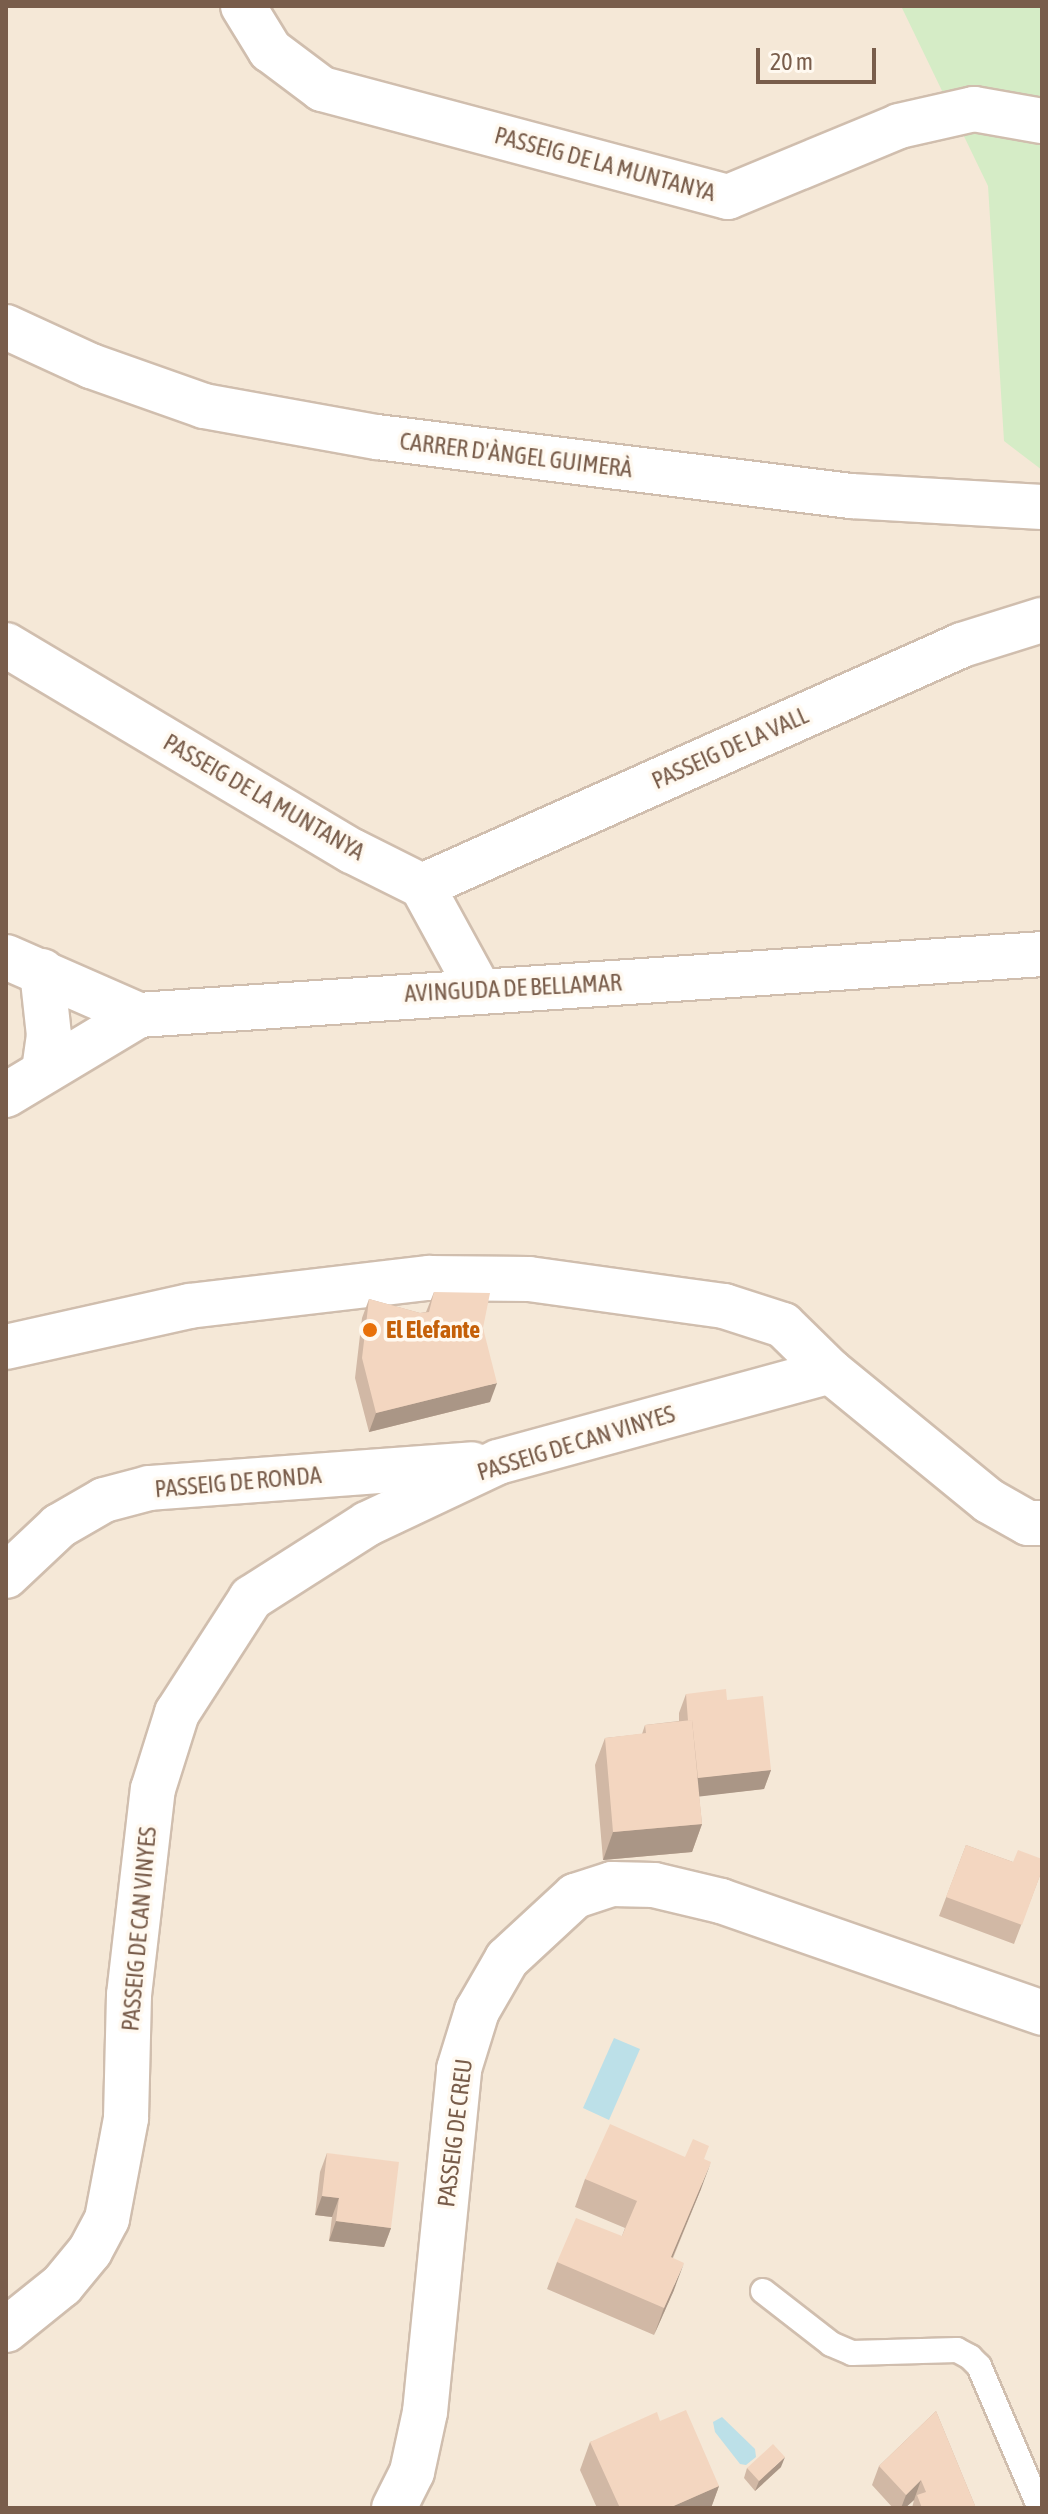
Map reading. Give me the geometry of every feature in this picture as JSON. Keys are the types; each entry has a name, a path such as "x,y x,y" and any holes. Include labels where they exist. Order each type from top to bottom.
{"street":[{"name":"PASSEIG DE LA MUNTANYA","path":"243,6 270,50 322,89 728,197 899,126 974,109 1042,121"},
{"name":"CARRER D'ÀNGEL GUIMERÀ","path":"6,327 91,366 204,406 377,437 851,496 1042,507"},
{"name":"PASSEIG DE LA VALL","path":"422,886 962,645 1042,620"},
{"name":"PASSEIG DE LA MUNTANYA","path":"6,645 352,851 422,886"},
{"path":"422,886 479,990"},
{"name":"AVINGUDA DE BELLAMAR","path":"6,1095 139,1015 1042,954"},
{"path":"24,964 139,1015"},
{"path":"24,964 49,1035 44,1071"},
{"path":"6,1347 189,1306 429,1278 529,1279 724,1306 783,1325 830,1371 989,1501 1028,1523 1042,1523"},
{"name":"PASSEIG DE CAN VINYES","path":"6,2330 62,2285 90,2251 117,2185 126,2118 129,1995 153,1789 177,1713 251,1598 367,1524 498,1462 830,1371"},
{"name":"PASSEIG DE RONDA","path":"6,1576 59,1526 104,1500 149,1488 498,1462"},
{"name":"PASSEIG DE CREU","path":"410,2496 425,2412 459,2069 477,2011 507,1959 575,1896 612,1884 654,1885 694,1895 1042,2013"}],"lane":[{"path":"763,2291 852,2353 957,2350 970,2357 979,2366 1040,2508"}],"shaded area":[{"path":"6,6 1042,6 1042,2508 6,2508"}],"green space":[{"path":"1042,6 1042,470 1004,441 988,186 902,8"}],"water":[{"path":"614,2038 640,2049 609,2120 583,2108"},
{"path":"722,2417 755,2449 756,2457 746,2465 740,2464 715,2432 713,2422"}],"building":[{"path":"434,1292 490,1293 483,1328 497,1383 376,1413 362,1358 369,1299 420,1313 429,1312"},
{"path":"726,1689 727,1700 763,1696 771,1770 698,1778 686,1694"},
{"path":"692,1720 702,1824 613,1832 605,1738 646,1733 645,1725"},
{"path":"966,1845 1013,1862 1018,1850 1042,1859 1042,1870 1022,1925 946,1897"},
{"path":"610,2124 685,2157 693,2139 709,2146 704,2159 711,2162 671,2257 684,2263 664,2308 557,2262 576,2218 622,2236 637,2201 585,2179"},
{"path":"327,2153 399,2162 391,2228 336,2221 339,2198 322,2196"},
{"path":"686,2410 719,2486 669,2508 620,2508 590,2442 657,2412 660,2421"},
{"path":"936,2411 976,2508 922,2508 917,2495 926,2492 921,2480 906,2495 879,2466"},
{"path":"773,2444 785,2457 759,2481 747,2468"}],"place":[{"name":"El Elefante","path":"370,1330"}]}
